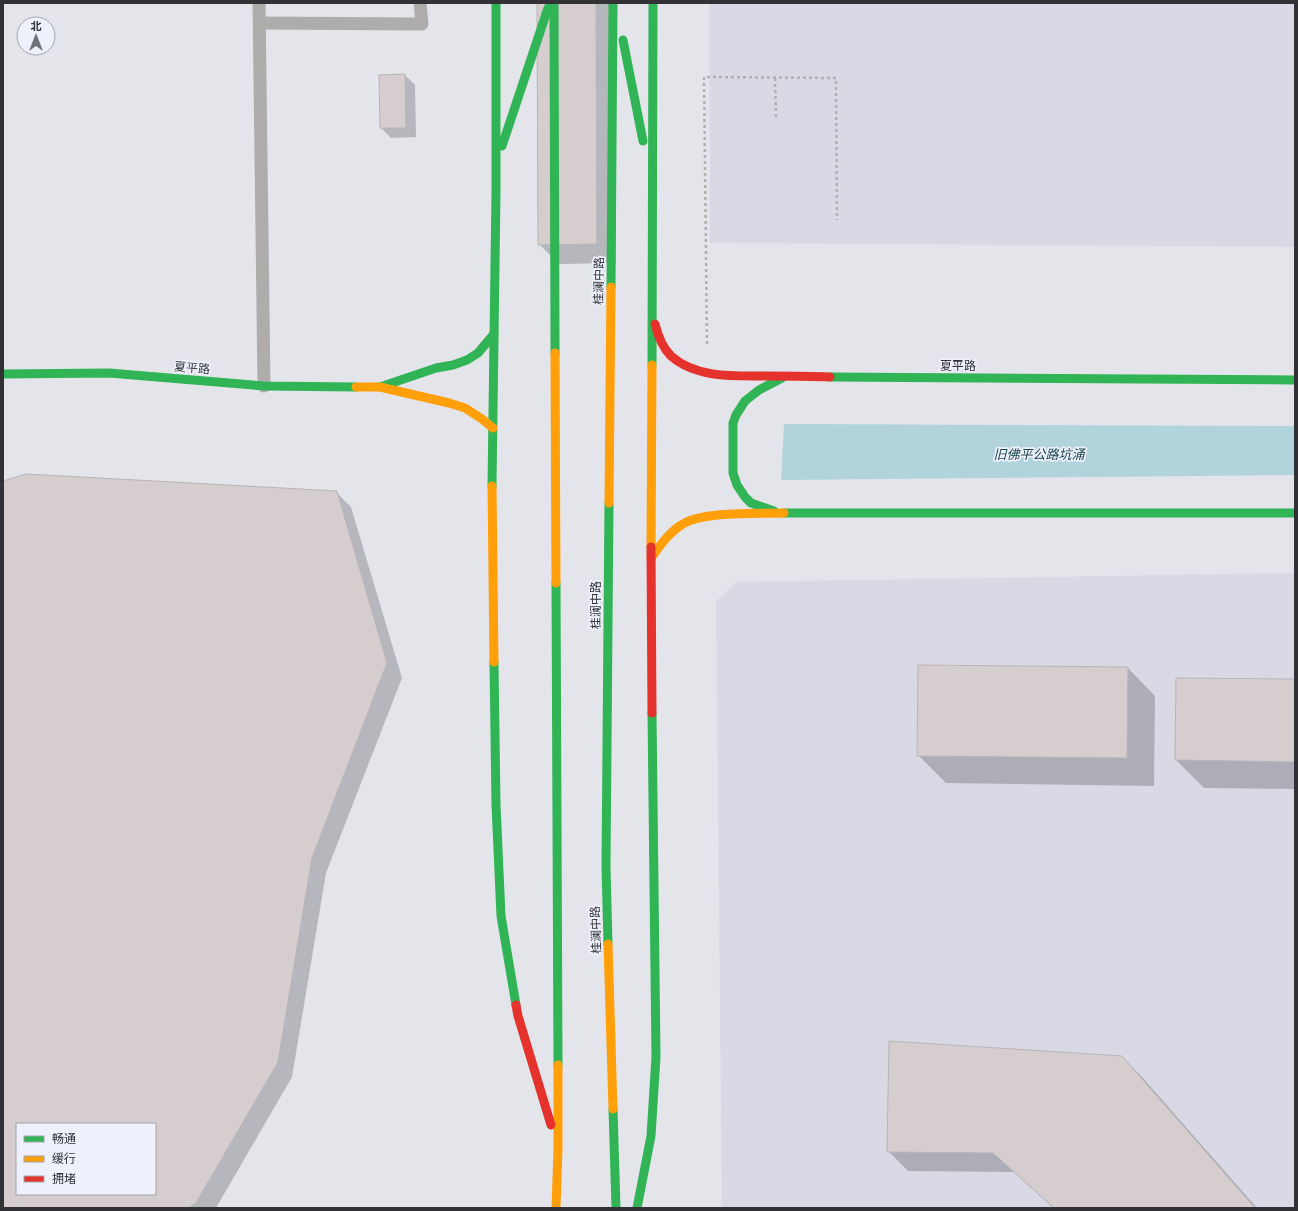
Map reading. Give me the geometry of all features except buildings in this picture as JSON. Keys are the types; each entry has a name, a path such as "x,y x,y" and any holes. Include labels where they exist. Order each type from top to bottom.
{"main road":[{"path":"496,3 496,165 492,498 496,805 501,916 518,1016 558,1149"},
{"path":"496,165 550,3"},
{"path":"554,3 558,1149 556,1208"},
{"path":"614,3 652,188"},
{"name":"桂澜中路","path":"614,3 609,396 606,867 616,1208"},
{"path":"637,1208 651,1136 656,1057 651,558 653,3"},
{"name":"夏平路","path":"652,315 662,344 675,361 694,370 717,374 787,376 1295,380"},
{"name":"夏平路","path":"380,388 436,368 453,365 467,360 478,353 494,334"},
{"name":"夏平路","path":"3,374 109,373 264,386 380,388 449,403 465,408 493,428"},
{"path":"787,376 768,383 750,396 734,417 733,423 734,479 739,489 750,502 767,510 787,514"},
{"path":"651,558 668,536 682,524 698,518 723,515 1295,512"}],"lane":[{"path":"260,3 264,386"},
{"path":"260,23 422,24 420,3"}],"path":[{"path":"707,344 704,77 836,78 837,220"},
{"path":"775,78 776,118"}],"shaded area":[{"path":"709,3 1295,3 1295,247 710,243"},
{"path":"1295,573 1295,1208 722,1208 716,601 736,582"}],"water":[{"name":"旧佛平公路坑涌","path":"784,424 1295,426 1295,475 781,480"}],"traffic: fast":[{"path":"492,486 496,192 496,3"},
{"path":"554,3 555,353"},
{"path":"611,287 613,3"},
{"path":"652,365 653,3"},
{"path":"502,146 548,8"},
{"path":"623,40 643,141"},
{"path":"380,387 436,368 453,365 467,360 478,353 494,334"},
{"path":"3,374 109,373 264,386 356,387"},
{"path":"830,377 1295,380"},
{"path":"774,511 751,503 737,485 733,473 733,423 745,401 759,390 782,378"},
{"path":"608,944 606,867 609,503"},
{"path":"784,513 1295,513"},
{"path":"556,583 558,1065"},
{"path":"494,662 496,805 501,916 516,1005"},
{"path":"637,1208 651,1136 656,1057 652,713"},
{"path":"613,1109 616,1208"}],"traffic: slow":[{"path":"609,503 611,287"},
{"path":"555,353 556,583"},
{"path":"651,547 652,365"},
{"path":"356,387 380,387 449,403 465,408 493,428"},
{"path":"492,486 494,662"},
{"path":"651,558 673,531 692,520 717,515 784,513"},
{"path":"608,944 613,1109"},
{"path":"556,1208 558,1065"}],"traffic: jam":[{"path":"655,324 661,341 668,353 681,363 693,369 718,375 731,376 830,377"},
{"path":"651,547 652,713"},
{"path":"516,1005 551,1125"}]}
